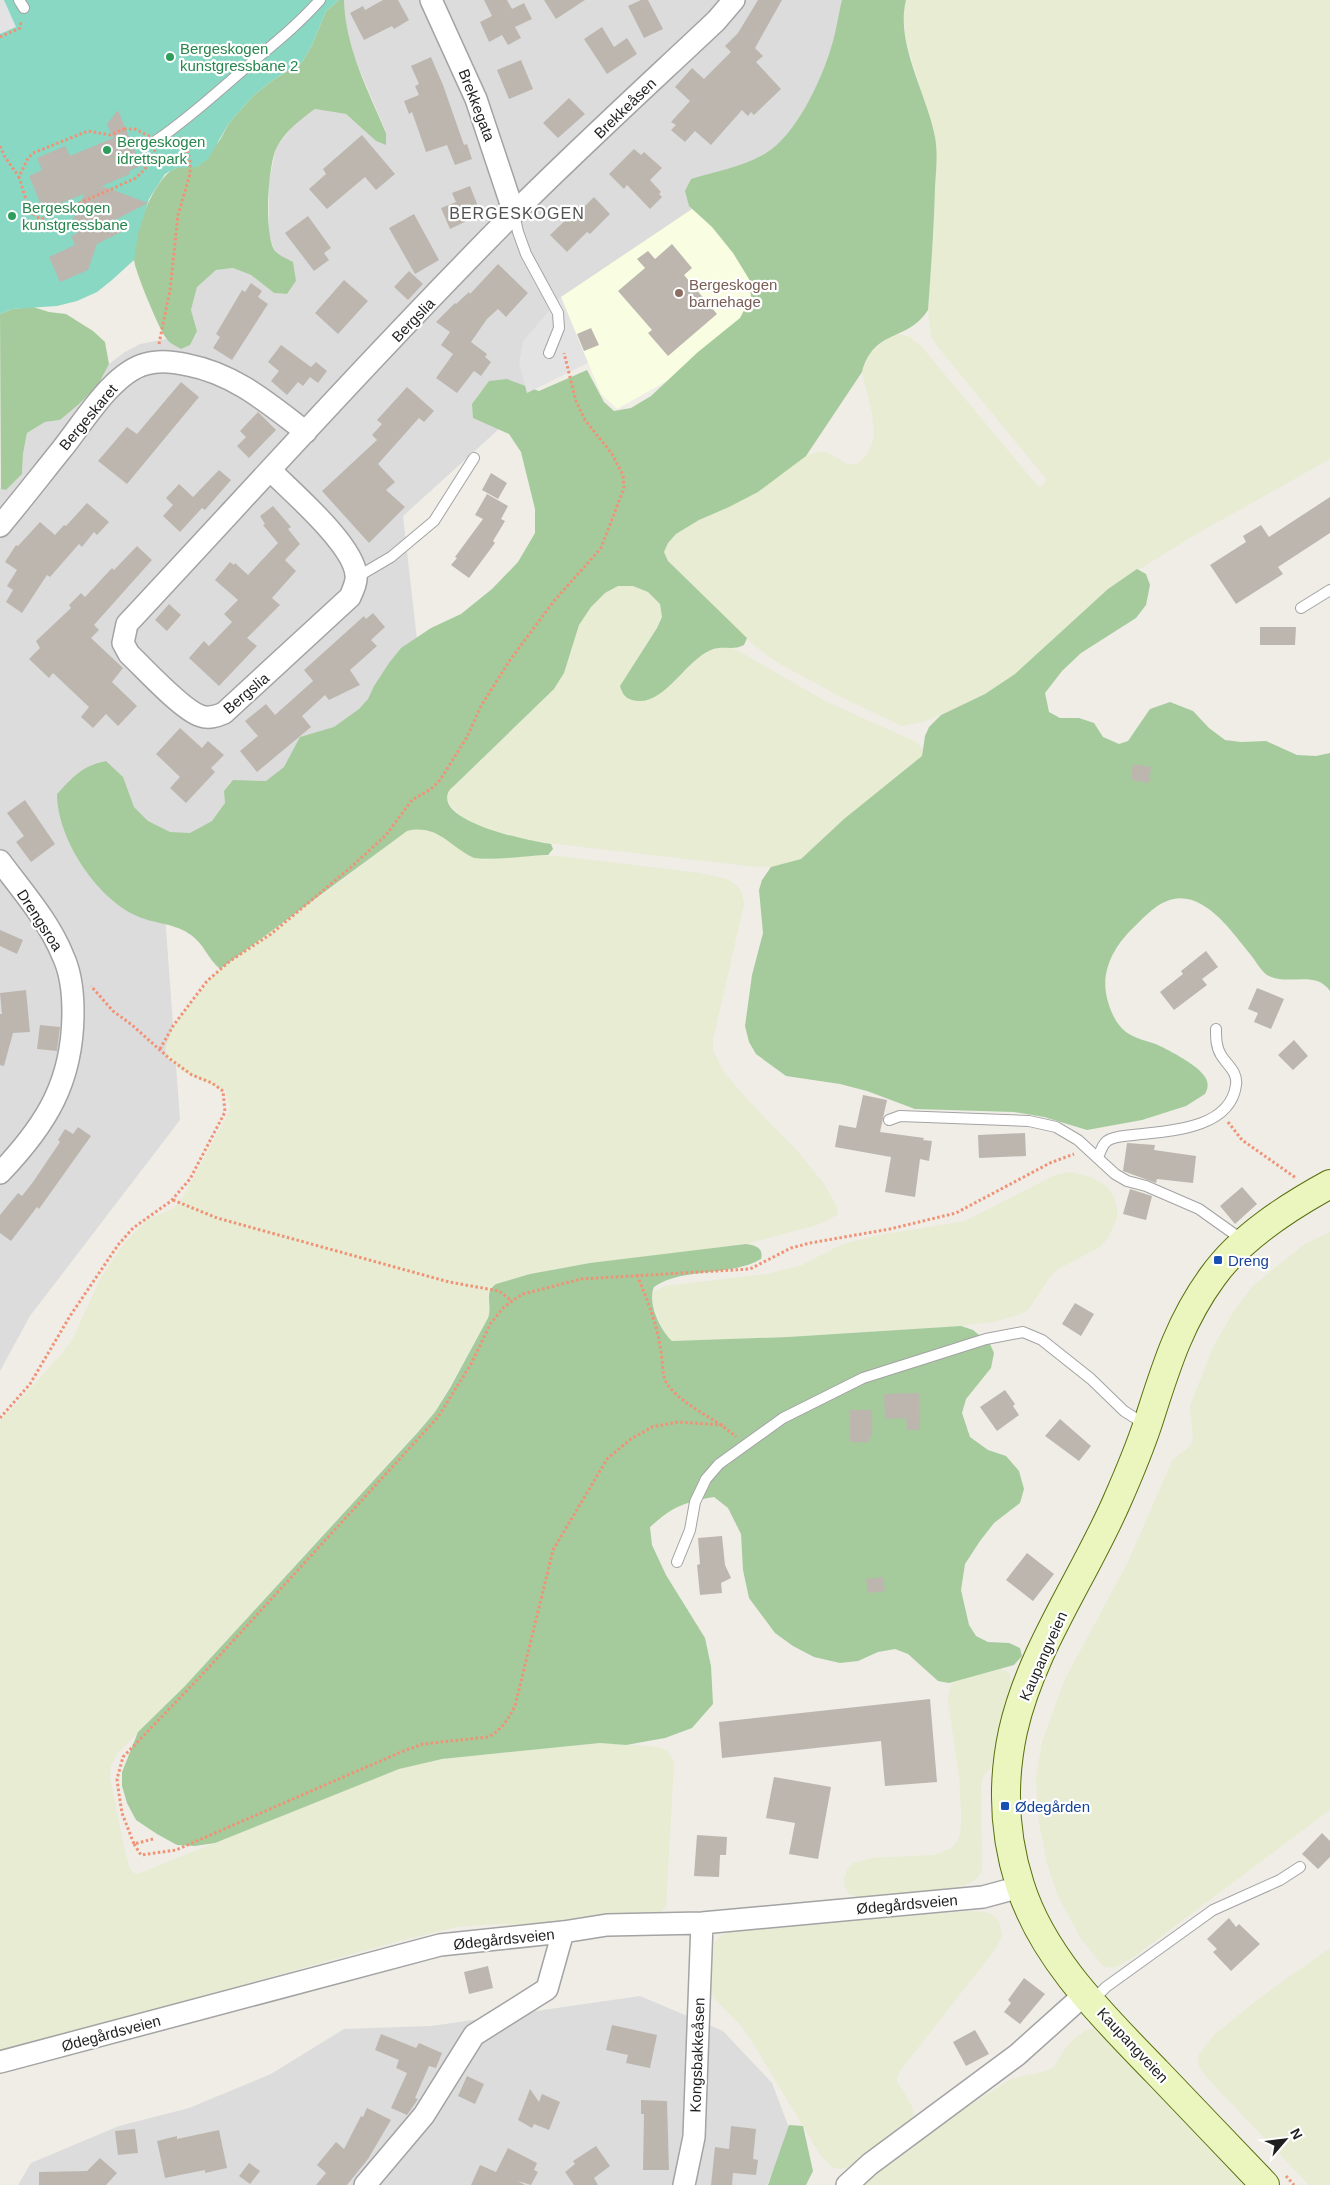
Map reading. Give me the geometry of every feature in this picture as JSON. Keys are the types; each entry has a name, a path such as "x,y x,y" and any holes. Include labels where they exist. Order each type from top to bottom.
{"main road":[{"name":"Kaupangveien","path":"1273,2178 1125,2039 1056,1957 1044,1938 1020,1887 1008,1829 1005,1799 1008,1759 1014,1729 1034,1669 1098,1544 1147,1426 1166,1365 1183,1323 1198,1296 1215,1273 1245,1242 1322,1188"}],"street":[{"name":"Brekkeåsen","path":"514,213 716,21 734,0"},
{"name":"Brekkegata","path":"438,2 476,99 514,213"},
{"name":"Bergslia","path":"357,577 350,597 224,714 212,717 201,716 188,709 129,654 123,643 123,633 127,624 514,213"},
{"name":"Bergeskaret","path":"0,526 107,392 135,368 159,362 179,363 206,368 253,391 306,432"},
{"path":"270,470 340,541 355,566 357,577"},
{"name":"Drengsroa","path":"0,861 41,916 64,957 71,979 73,1036 61,1086 49,1113 26,1145 0,1173"},
{"name":"Ødegårdsveien","path":"0,2062 440,1945 563,1932 607,1925 702,1923 983,1897 1020,1887"},
{"name":"Kongsbakkeåsen","path":"684,2185 694,2137 702,1923"},
{"path":"365,2185 424,2115 474,2035 547,1989 563,1932"},
{"path":"847,2185 870,2164 1017,2055 1089,1997"}],"lane":[{"path":"157,140 178,126 283,38 301,22 320,0"},
{"path":"514,213 526,254 558,313 559,328 549,353"},
{"path":"357,577 391,557 434,521 474,458"},
{"path":"1301,608 1330,590"},
{"path":"1098,1158 1101,1149 1107,1141 1116,1137 1174,1131 1195,1126 1221,1112 1232,1096 1236,1085 1235,1075 1221,1055 1217,1045 1216,1029"},
{"path":"889,1120 900,1116 1029,1121 1056,1127 1078,1140 1115,1174 1127,1181 1146,1186 1199,1209 1231,1230 1245,1242"},
{"path":"677,1562 690,1530 695,1502 706,1479 719,1464 783,1418 863,1378 986,1339 1023,1332 1042,1340 1057,1350 1091,1379 1124,1411 1147,1426"},
{"path":"1089,1997 1106,1988 1213,1910 1280,1880 1300,1867"}],"path":[{"path":"0,37 20,28 22,4"},
{"path":"159,362 159,343 173,268 178,215 190,174 190,158 178,126"},
{"path":"0,146 19,177 32,211 37,217 43,218 134,179 150,163 155,154 157,140 136,129 124,129 110,135 88,131 33,153 27,160 19,177"},
{"path":"160,1050 173,1026 207,981 230,961 271,934 350,868 386,835 412,800 440,780 467,737 481,706 510,660 554,601 601,548 624,488 623,475 612,454 585,420 576,401 559,328"},
{"path":"0,1418 30,1384 70,1316 118,1245 133,1228 173,1200 190,1179 225,1112 223,1092 212,1083 192,1074 160,1050 132,1024 113,1011 87,981"},
{"path":"1221,1112 1242,1140 1286,1170 1322,1188"},
{"path":"723,1425 678,1422 652,1427 631,1439 607,1459 554,1550 515,1706 498,1732 488,1738 423,1744 176,1850 141,1855 134,1844 122,1813 117,1779 123,1757 205,1671 438,1417 471,1364 491,1323 503,1308 512,1301 523,1294 581,1279 750,1269 791,1248 830,1238 890,1229 944,1216 976,1204 1050,1163 1089,1150"},
{"path":"173,1200 226,1220 449,1282 499,1292 512,1301"},
{"path":"637,1275 655,1320 660,1340 664,1377 669,1388 681,1399 723,1425 746,1446"},
{"path":"134,1844 153,1839"},
{"path":"1273,2178 1294,2185"}],"shaded area":[{"path":"0,0 4,0 16,27 0,34"},
{"path":"344,0 876,0 842,155 561,297 523,342 527,393 522,408 403,516 423,693 163,888 180,1120 30,1316 0,1371 0,486 1,489 22,474 27,433 45,422 60,420 98,385 109,364 140,344 166,339 181,349 197,331 191,310 197,286 216,270 233,268 251,275 274,293 287,294 296,281 275,252 269,235 269,182 276,148 294,124 315,109 346,114 376,141 386,144 386,132 350,47 344,20"},
{"path":"906,0 1330,0 1330,459 1191,537 1108,589 1015,674 985,694 926,721 902,726 841,697 778,663 756,647 668,561 664,552 668,543 676,534 699,520 758,492 806,456 817,452 827,452 849,465 858,463 867,455 872,444 874,432 872,413 862,372 872,351 890,336 899,334 910,337 921,346 1036,484 1040,487 1044,484 1046,479 931,337 928,310 934,226 935,137 906,40 903,12"},
{"path":"704,201 787,314 617,409 601,394 561,297"},
{"path":"561,297 588,363 527,393 519,363 523,342"},
{"path":"618,586 633,586 648,592 660,604 662,617 644,647 657,696 698,658 711,650 722,647 735,649 825,701 916,742 923,749 923,756 844,819 801,859 771,867 531,841 479,826 461,816 451,806 447,798 449,791 554,689 564,673 579,625 591,607 605,593"},
{"path":"419,828 431,831 482,860 528,855 558,856 700,873 727,879 737,886 742,893 744,904 713,1040 713,1050 723,1071 745,1097 798,1152 822,1181 838,1210 837,1215 820,1224 746,1244 558,1268 496,1284 491,1287 488,1294 491,1311 488,1318 435,1412 184,1687 117,1754 111,1765 110,1777 125,1852 130,1869 138,1874 377,1777 418,1763 600,1743 651,1746 667,1750 674,1763 666,1907 657,1915 550,1925 495,1924 456,1927 395,1942 0,2053 0,1421 61,1355 73,1338 100,1279 124,1243 147,1220 174,1208 183,1197 227,1116 230,1107 225,1091 183,1072 168,1059 165,1049 173,1026 212,977 230,961 352,873 391,842 407,831"},
{"path":"1070,1172 1090,1177 1105,1185 1114,1196 1117,1218 1108,1238 1100,1247 1058,1269 1050,1277 1028,1310 1018,1315 997,1321 961,1326 788,1337 672,1341 665,1335 652,1302 652,1292 665,1286 767,1274 802,1265 851,1242 874,1236 965,1221 1055,1175"},
{"path":"1330,1232 1330,1810 1135,1956 1118,1966 1109,1968 1103,1966 1081,1939 1057,1894 1047,1863 1039,1822 1036,1778 1042,1742 1065,1679 1127,1564 1173,1459 1190,1446 1193,1440 1190,1406 1214,1345 1235,1309 1252,1287 1303,1245"},
{"path":"1002,1669 1009,1673 1012,1688 990,1769 983,1776 981,1784 982,1870 978,1877 972,1882 952,1890 865,1897 849,1894 845,1888 844,1879 847,1870 853,1863 873,1858 934,1855 952,1848 958,1840 961,1829 959,1776 948,1702 949,1692 954,1681"},
{"path":"970,1911 985,1912 993,1915 999,1922 1002,1935 997,1947 900,2071 897,2082 911,2104 914,2121 854,2165 840,2169 832,2167 821,2156 750,2038 715,1999 711,1990 709,1970 714,1943 723,1934 734,1930"},
{"path":"1330,1948 1330,2185 1309,2185 1211,2082 1198,2063 1199,2054 1216,2033 1261,1997"},
{"path":"640,1996 723,2031 772,2083 791,2133 767,2185 18,2185 31,2163 119,2126 189,2108 271,2074 344,2029 431,2026"},
{"path":"1096,2028 1250,2185 859,2185 941,2124 1011,2079 1046,2071 1054,2067 1066,2047 1074,2039 1086,2030"}],"green space":[{"name":"Bergeskogen idrettspark","path":"0,0 339,0 326,11 312,45 302,62 273,80 254,95 229,123 208,159 197,167 176,168 165,174 149,199 138,234 134,260 97,292 77,301 57,306 12,309 0,314"},
{"path":"339,0 344,0 348,35 365,84 386,133 386,145 376,141 346,114 315,109 289,130 277,147 274,155 269,183 268,217 272,244 276,252 293,262 296,281 287,294 274,293 251,275 233,268 216,270 197,287 191,310 197,331 190,345 181,349 169,341 163,333 135,266 134,250 136,238 145,210 166,175 176,168 197,167 220,140 229,123 254,95 273,80 302,62 312,45 326,11"},
{"path":"842,0 906,0 904,17 908,51 931,121 936,149 928,310 911,327 883,341 875,348 867,358 862,372 806,456 758,492 699,520 676,534 668,543 664,552 668,561 747,638 744,645 736,648 711,650 701,656 654,698 643,701 632,700 624,695 620,686 657,628 662,617 660,604 648,592 633,586 618,586 605,593 591,607 579,625 564,673 554,689 449,791 448,802 455,812 469,821 507,835 551,844 553,849 548,855 496,859 477,858 472,857 434,833 426,830 407,831 220,969 199,943 185,931 137,916 107,896 82,865 64,829 59,811 57,794 79,773 84,769 106,761 123,777 134,807 148,821 170,832 190,833 212,821 225,803 224,791 233,780 266,781 284,767 300,737 334,727 359,709 368,699 374,686 401,648 431,628 461,614 492,589 518,562 535,533 535,509 521,452 509,434 473,418 472,404 489,381 507,379 539,391 587,370 604,402 614,411 631,408 651,396 698,352 740,318 751,297 749,279 733,253 712,227 689,206 685,191 691,179 757,158 777,145 787,134 806,106 821,76 833,42"},
{"path":"33,307 49,312 66,314 93,331 105,342 109,364 98,385 60,420 45,422 27,433 22,474 6,490 1,489 0,314 12,309"},
{"path":"1137,569 1146,574 1150,585 1146,605 1136,618 1081,653 1062,671 1045,693 1049,712 1060,718 1079,718 1094,723 1103,737 1119,744 1128,741 1150,709 1170,702 1193,711 1209,728 1225,740 1241,742 1266,741 1297,755 1316,756 1330,753 1330,991 1324,984 1317,981 1309,979 1283,979 1267,975 1225,923 1204,906 1192,900 1180,898 1162,903 1140,921 1115,950 1106,975 1107,998 1110,1009 1122,1029 1138,1038 1158,1045 1190,1063 1205,1077 1208,1083 1207,1090 1205,1094 1186,1106 1142,1120 1087,1130 1044,1117 1014,1112 915,1109 867,1091 840,1084 786,1076 756,1054 749,1042 745,1026 752,975 763,933 759,890 762,880 771,867 801,859 844,819 922,756 925,736 929,727 941,715 985,694 1015,674 1108,589"},
{"path":"746,1244 755,1246 760,1250 761,1259 749,1265 679,1277 654,1287 652,1293 653,1308 663,1330 672,1341 788,1337 961,1326 973,1330 990,1344 994,1353 991,1368 966,1399 962,1413 970,1437 988,1450 1006,1456 1019,1471 1024,1489 1020,1503 994,1523 965,1564 961,1590 969,1625 976,1636 988,1642 1009,1643 1020,1648 1022,1656 1014,1665 949,1683 938,1681 908,1654 895,1649 878,1652 858,1661 840,1663 814,1657 793,1646 775,1633 749,1598 743,1570 741,1534 728,1508 714,1497 679,1506 650,1527 652,1545 666,1575 705,1638 711,1666 713,1704 692,1728 665,1738 626,1745 600,1743 442,1759 399,1769 215,1843 195,1846 177,1845 136,1820 127,1803 122,1786 122,1772 138,1732 184,1687 435,1412 488,1318 490,1308 489,1295 492,1287 496,1284 530,1274 590,1263"},
{"path":"789,2125 803,2126 813,2171 806,2185 768,2185"}],"building":[{"path":"383,0 398,0 409,20 394,29 392,26 364,40 350,13 363,6 365,10"},
{"path":"484,0 507,0 512,9 524,3 532,19 515,27 521,38 508,45 502,35 489,42 480,22 492,16"},
{"path":"544,0 585,0 556,19"},
{"path":"641,0 648,0 663,29 644,38 628,6"},
{"path":"758,0 782,0 755,48 763,56 756,62 781,89 754,115 751,112 748,116 742,110 711,145 695,131 685,142 671,130 676,125 671,122 690,101 675,87 692,68 704,79 731,52 725,46 738,33"},
{"path":"602,27 614,47 627,38 637,54 607,74 584,39"},
{"path":"431,57 464,145 467,144 472,159 455,165 447,145 426,152 412,112 409,114 404,101 419,95 415,86 419,84 411,66"},
{"path":"521,60 533,89 509,99 497,70"},
{"path":"569,98 585,114 558,138 543,123"},
{"path":"118,110 141,166 129,171 130,174 102,186 148,203 115,220 121,232 97,244 88,270 60,282 49,257 75,245 71,236 77,233 72,222 84,194 43,210 29,176 42,170 37,158 65,146 70,156 113,138 107,124"},
{"path":"362,135 395,174 376,190 365,177 327,209 309,189 326,174 323,169"},
{"path":"634,149 641,155 644,152 662,168 650,180 661,192 659,194 662,197 650,209 627,185 624,189 609,174"},
{"path":"470,186 481,214 450,229 441,208 456,202 452,193"},
{"path":"594,197 610,214 590,234 587,232 567,252 550,235 573,213 575,216"},
{"path":"414,214 439,260 415,274 389,228"},
{"path":"308,216 331,248 324,253 329,260 314,271 285,233"},
{"path":"672,244 692,268 684,275 717,314 668,356 648,333 652,330 618,291 645,268 637,259 648,251 655,259"},
{"path":"498,264 528,293 506,317 498,309 487,319 471,342 487,354 485,357 491,362 481,376 474,371 457,393 436,378 453,354 441,345 450,332 436,322 455,303 469,292 470,294"},
{"path":"409,271 423,284 408,300 394,287"},
{"path":"344,280 368,301 338,334 315,313"},
{"path":"251,283 262,291 258,297 268,304 232,360 213,348 220,337 216,334 242,290 245,292"},
{"path":"591,328 599,345 584,351 577,334"},
{"path":"281,345 311,367 316,362 327,371 318,383 310,377 303,386 298,382 287,395 271,381 279,371 268,362"},
{"path":"181,382 199,397 127,484 98,461 127,427 137,434"},
{"path":"407,387 434,411 424,422 419,418 378,464 395,482 386,490 405,507 369,543 322,491 377,440 372,435 382,424 377,420"},
{"path":"258,412 276,430 249,458 237,446 246,437 240,431"},
{"path":"219,470 231,480 205,510 202,508 180,532 163,516 173,505 166,498 179,484 193,497"},
{"path":"491,473 507,483 498,499 482,490"},
{"path":"487,494 508,506 501,519 505,521 493,541 495,543 469,578 451,565 483,519 475,515"},
{"path":"1330,497 1330,533 1278,567 1283,574 1236,604 1210,565 1246,542 1243,536 1261,525 1269,537"},
{"path":"87,503 109,522 97,535 94,532 82,547 79,544 50,577 47,575 22,613 6,602 13,590 7,586 17,570 5,562 16,545 18,546 40,522 55,535"},
{"path":"273,506 291,527 288,529 300,544 285,560 296,571 272,598 280,605 247,638 257,646 219,686 189,658 204,641 209,646 232,622 224,614 238,600 215,580 230,562 234,565 235,563 248,575 278,543 263,525 265,524 260,516"},
{"path":"137,546 152,560 94,625 99,630 91,638 123,668 112,682 137,706 118,726 106,714 93,728 81,717 89,707 53,673 49,678 29,659 40,648 36,641 71,608 69,605 81,593 85,597 112,568 114,570"},
{"path":"169,604 181,615 167,631 155,620"},
{"path":"373,613 385,627 371,640 377,646 350,670 360,685 329,700 325,695 302,716 311,727 257,772 240,751 258,736 245,721 266,704 275,715 313,681 304,670 364,616 366,619"},
{"path":"1260,627 1296,627 1295,645 1260,645"},
{"path":"180,728 202,748 208,741 224,755 211,768 215,772 186,803 170,788 180,777 156,754"},
{"path":"1133,764 1151,767 1149,783 1131,780"},
{"path":"25,800 55,844 31,862 16,842 24,836 7,813"},
{"path":"0,930 23,940 17,954 0,946"},
{"path":"1206,951 1218,967 1202,979 1207,985 1174,1010 1160,992 1183,974 1181,971"},
{"path":"1257,988 1284,999 1271,1029 1254,1022 1258,1013 1248,1009"},
{"path":"26,990 30,1032 13,1033 4,1066 0,1065 0,1014 2,1014 0,993"},
{"path":"40,1025 60,1027 57,1051 37,1049"},
{"path":"1294,1040 1308,1056 1293,1070 1278,1055"},
{"path":"863,1095 887,1100 880,1132 924,1138 923,1140 932,1141 929,1161 920,1159 915,1197 885,1192 891,1157 835,1147 839,1125 856,1128"},
{"path":"78,1127 91,1136 39,1209 37,1207 11,1241 0,1233 0,1215 18,1193 22,1196 33,1182 60,1142 58,1140 65,1129 73,1134"},
{"path":"1025,1133 1026,1156 979,1158 978,1135"},
{"path":"1127,1143 1155,1145 1154,1150 1196,1156 1193,1183 1157,1179 1156,1183 1123,1171"},
{"path":"1242,1187 1257,1204 1235,1224 1220,1206"},
{"path":"1130,1189 1152,1196 1146,1220 1123,1214"},
{"path":"1075,1303 1094,1314 1081,1336 1062,1324"},
{"path":"1005,1390 1015,1404 1013,1406 1019,1415 997,1431 980,1407"},
{"path":"919,1393 920,1430 907,1430 906,1418 885,1419 884,1394"},
{"path":"850,1410 872,1410 872,1437 869,1437 869,1442 850,1442"},
{"path":"1060,1419 1091,1446 1079,1461 1045,1436"},
{"path":"722,1536 725,1565 731,1578 721,1583 722,1593 700,1595 697,1565 700,1564 698,1538"},
{"path":"1027,1553 1054,1574 1033,1601 1006,1580"},
{"path":"883,1577 885,1591 868,1593 866,1579"},
{"path":"930,1699 937,1782 885,1786 881,1741 722,1758 719,1722"},
{"path":"774,1777 831,1787 818,1859 789,1854 795,1823 766,1818"},
{"path":"1322,1833 1330,1841 1330,1857 1318,1869 1302,1854"},
{"path":"697,1835 727,1837 726,1855 720,1855 719,1877 694,1876"},
{"path":"1229,1918 1236,1927 1239,1924 1260,1944 1231,1971 1213,1952 1217,1949 1207,1939"},
{"path":"488,1966 493,1988 469,1994 464,1972"},
{"path":"1024,1978 1045,1994 1020,2024 1004,2012 1011,2003 1008,2000"},
{"path":"612,2025 657,2035 650,2068 626,2063 628,2055 606,2050"},
{"path":"975,2030 989,2054 966,2066 953,2042"},
{"path":"381,2034 416,2048 419,2043 442,2053 436,2068 429,2066 415,2098 418,2099 407,2115 391,2108 407,2073 396,2068 399,2060 375,2050"},
{"path":"467,2076 484,2084 475,2104 458,2096"},
{"path":"530,2089 539,2102 542,2094 560,2102 549,2130 534,2124 532,2128 518,2120"},
{"path":"641,2100 667,2101 669,2170 643,2170 644,2114 641,2114"},
{"path":"367,2108 391,2120 368,2159 347,2185 316,2185 326,2173 317,2165 336,2142 344,2149"},
{"path":"731,2126 756,2129 753,2159 758,2160 756,2175 733,2173 732,2185 711,2185 715,2147 729,2149"},
{"path":"135,2129 138,2153 118,2155 115,2131"},
{"path":"219,2130 227,2168 205,2173 205,2170 165,2178 157,2141 177,2136 177,2139"},
{"path":"596,2146 610,2166 594,2178 598,2185 574,2185 565,2172 575,2164 573,2161"},
{"path":"508,2148 537,2163 534,2170 538,2172 531,2185 518,2181 525,2185 471,2185 480,2165 496,2172"},
{"path":"100,2158 117,2173 106,2185 39,2185 39,2172 87,2171"},
{"path":"249,2163 260,2171 250,2184 239,2176"}],"place":[{"name":"Bergeskogen kunstgressbane 2","path":"170,57"},
{"name":"Bergeskogen idrettspark","path":"107,150"},
{"name":"Bergeskogen kunstgressbane","path":"12,216"},
{"name":"Bergeskogen barnehage","path":"679,293"},
{"name":"Dreng","path":"1218,1260"},
{"name":"Ødegården","path":"1005,1806"}],"district":[{"name":"BERGESKOGEN","path":"517,213"}]}
